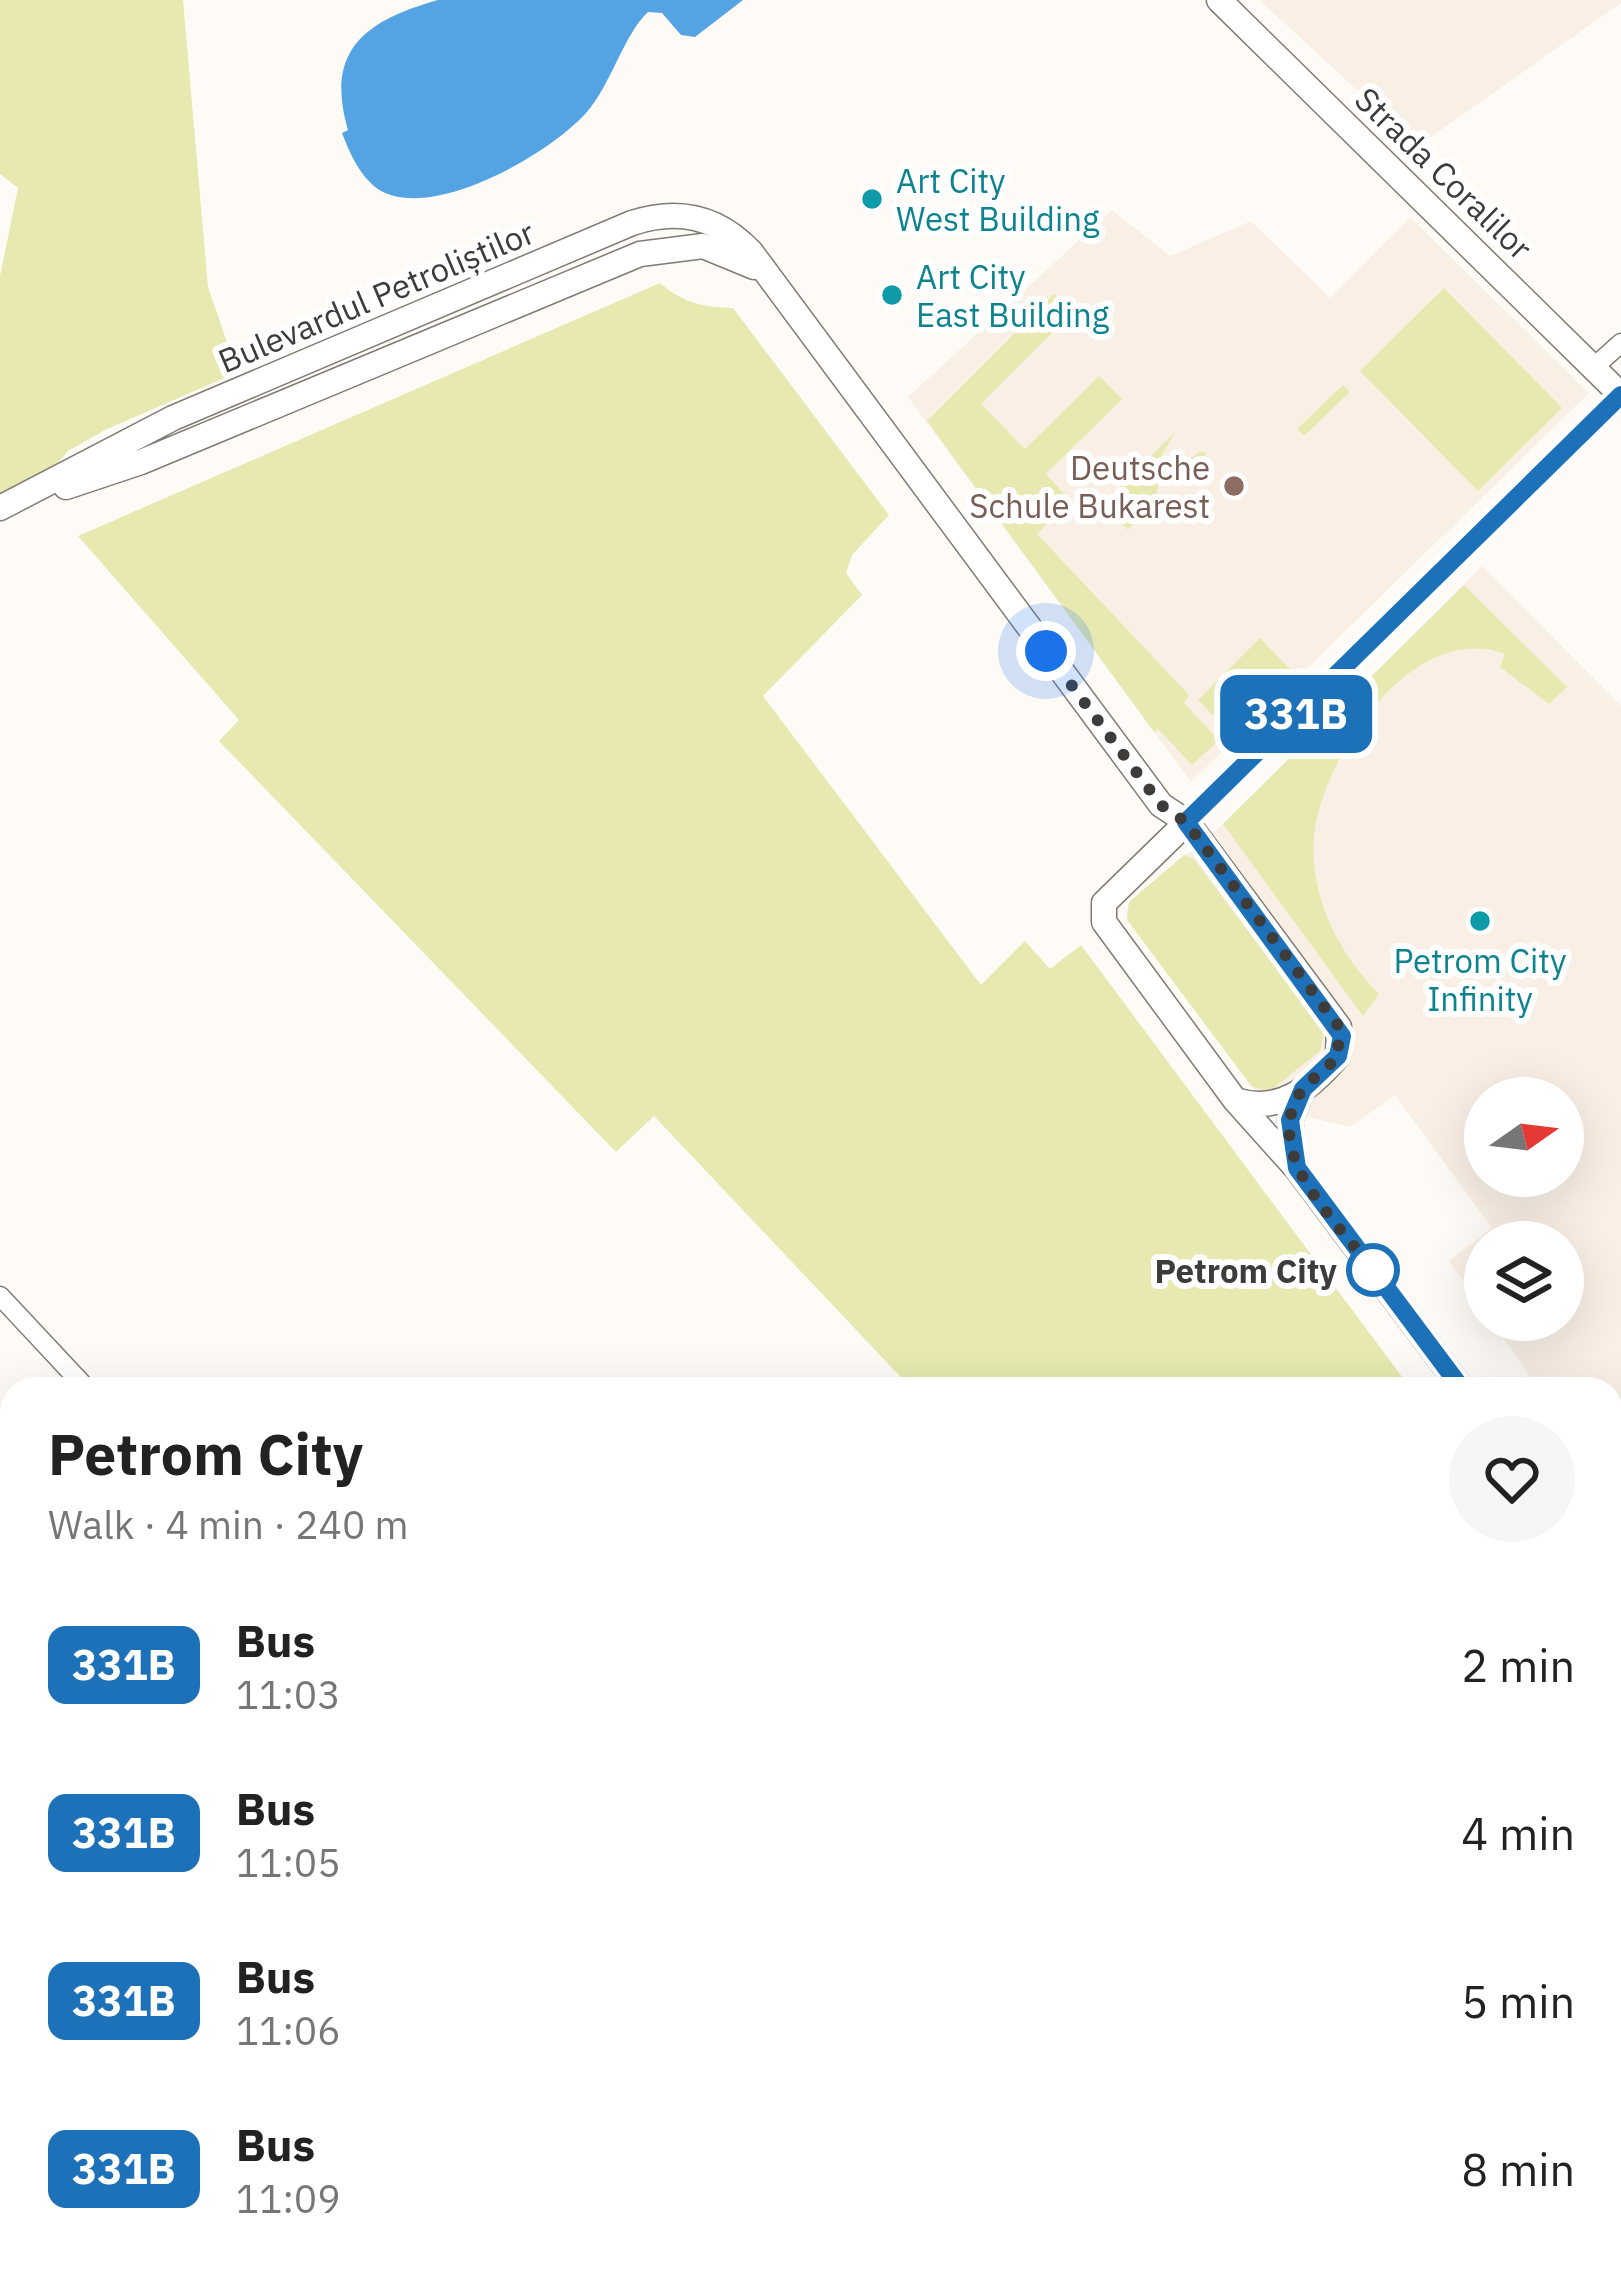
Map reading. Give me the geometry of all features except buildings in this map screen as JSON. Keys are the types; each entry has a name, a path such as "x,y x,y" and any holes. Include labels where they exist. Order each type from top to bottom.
{"street":[{"name":"Strada Coralilor","path":"1219,0 1621,395"},
{"path":"682,214 703,246 734,255 771,278"},
{"path":"682,214 727,230 771,278 1161,805 1186,822 1339,1027 1338,1056 1303,1089 1276,1105 1234,1100"},
{"name":"Bulevardul Petroliștilor","path":"0,509 173,418 632,223 682,214"},
{"name":"Bulevardul Petroliștilor","path":"0,509 141,462 640,254 703,246"},
{"path":"515,273 528,302"},
{"path":"1594,367 1621,343"},
{"path":"1453,1377 1297,1168 1234,1100 1116,941 1101,911 1621,395"},
{"path":"1297,1168 1290,1120 1303,1089"},
{"path":"0,1296 76,1377"}],"shaded area":[{"path":"1259,0 1621,0 1621,3 1418,146"},
{"name":"Deutsche Schule Bukarest","path":"1112,210 1170,256 1251,221 1330,298 1410,217 1589,393 1191,782 908,397"},
{"path":"1482,566 1621,706 1621,1377 1531,1377 1506,1341 1584,1341 1584,1221 1487,1221 1469,1197 1584,1197 1584,1077 1464,1077 1464,1190 1395,1095 1350,1127 1288,1112 1252,1087 1126,914 1129,902 1223,824"},
{"path":"1464,1249 1464,1282 1449,1261"}],"green space":[{"path":"0,0 183,0 208,287 231,354 229,376 105,430 68,451 55,466 0,494 0,276 18,188 0,174"},
{"path":"660,283 694,303 733,308 889,515 852,555 846,573 862,595 763,696 981,985 1025,941 1050,969 1081,945 1402,1377 901,1377 654,1116 616,1152 219,741 239,720 78,536"},
{"path":"1444,288 1562,408 1478,491 1360,371"},
{"path":"1054,294 1073,312 981,404 1025,449 1099,376 1122,399 1046,474 1070,500 1037,534 1189,695 1184,703 1219,740 1192,765 1158,729 1154,732 927,421"},
{"path":"1343,385 1350,392 1304,436 1297,429"},
{"path":"1176,431 1160,458 1157,496 1128,530 1103,504"},
{"path":"1206,452 1194,480 1178,484 1180,467"},
{"path":"1464,585 1567,687 1549,704 1500,667 1505,654 1470,649 1437,657 1406,676 1353,735 1321,804 1314,858 1329,922 1351,960 1379,994 1363,1016 1223,824"},
{"path":"1260,638 1291,670 1229,731 1198,700"},
{"path":"1184,855 1194,859 1324,1032 1320,1051 1270,1091 1252,1087 1127,920 1129,902"}],"water":[{"path":"438,0 743,0 695,37 681,35 662,13 648,12 595,102 568,130 490,178 432,197 405,198 376,187 353,158 342,133 348,130 342,78 347,58 372,28"}],"bus line":[{"name":"331B","path":"1453,1377 1297,1168 1290,1120 1303,1089 1338,1056 1342,1036 1186,822 1621,395"}],"place":[{"name":"Art City West Building","path":"872,199"},
{"name":"Art City East Building","path":"892,295"},
{"name":"Deutsche Schule Bukarest","path":"1234,486"},
{"name":"Petrom City Infinity","path":"1480,921"},
{"name":"Petrom City","path":"1373,1270"}],"route":[{"path":"1046,651 1161,805 1186,822 1339,1027 1338,1056 1303,1089 1290,1120 1291,1147 1297,1168 1373,1270"}]}
